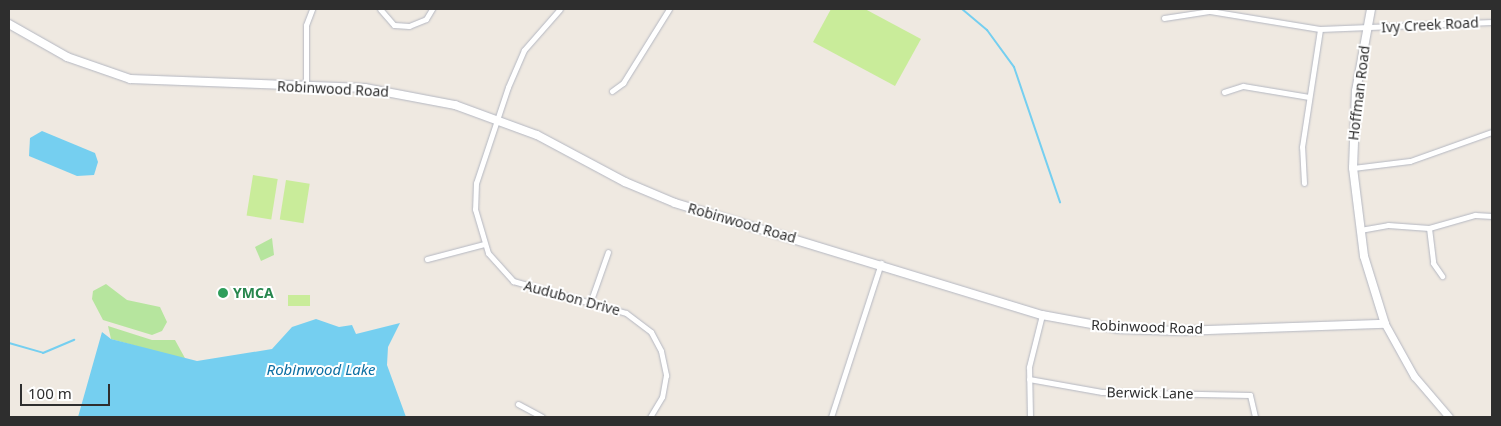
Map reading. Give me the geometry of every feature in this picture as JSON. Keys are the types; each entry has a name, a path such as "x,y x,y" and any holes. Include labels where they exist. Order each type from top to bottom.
{"main road":[{"name":"Hoffman Road","path":"1371,9 1354,110 1353,168 1359,230 1385,324"},
{"name":"Robinwood Road","path":"9,24 67,57 130,79 306,85 391,91 496,118 664,200 881,263 1042,315 1085,325 1160,330 1385,324"}],"street":[{"path":"306,85 306,25 312,9"},
{"path":"380,9 394,25 409,26 426,19 432,9"},
{"name":"Audubon Drive","path":"560,9 524,50 496,118 474,189 484,244 497,267 520,285 632,316 658,343 665,382 650,417"},
{"path":"612,91 623,83 669,9"},
{"name":"Ivy Creek Road","path":"1164,18 1210,11 1320,29 1492,22"},
{"path":"1304,183 1302,148 1320,29"},
{"path":"1224,92 1243,86 1309,97"},
{"path":"1353,168 1410,161 1492,132"},
{"path":"1359,230 1388,225 1429,228 1475,215 1492,216"},
{"path":"1429,228 1433,263 1442,276"},
{"path":"427,260 484,244"},
{"path":"590,303 608,252"},
{"path":"830,417 881,263"},
{"path":"1030,417 1029,379 1042,315"},
{"path":"1385,324 1414,376 1450,417"},
{"name":"Berwick Lane","path":"1029,379 1102,392 1250,395 1255,417"},
{"path":"518,404 542,417"}],"green space":[{"path":"831,9 865,9 921,39 895,86 813,42"},
{"path":"253,175 278,179 271,219 247,215"},
{"path":"286,180 310,184 303,223 280,220"},
{"path":"272,238 274,255 261,261 255,247"},
{"path":"106,284 127,300 160,307 167,322 162,331 152,335 103,320 92,299 93,291"},
{"path":"288,295 310,295 310,306 288,306"},
{"path":"108,326 152,340 175,340 186,360 111,339"}],"water":[{"path":"42,131 95,153 98,162 94,175 77,176 29,156 30,138"},
{"name":"Robinwood Lake","path":"316,319 339,327 352,325 356,334 400,323 388,347 387,365 406,417 78,417 102,332 111,339 197,361 272,349 292,327"}],"waterway":[{"path":"962,9 987,30 1014,67 1060,202"},
{"path":"9,343 43,353 74,340"}],"place":[{"name":"YMCA","path":"223,293"}]}
